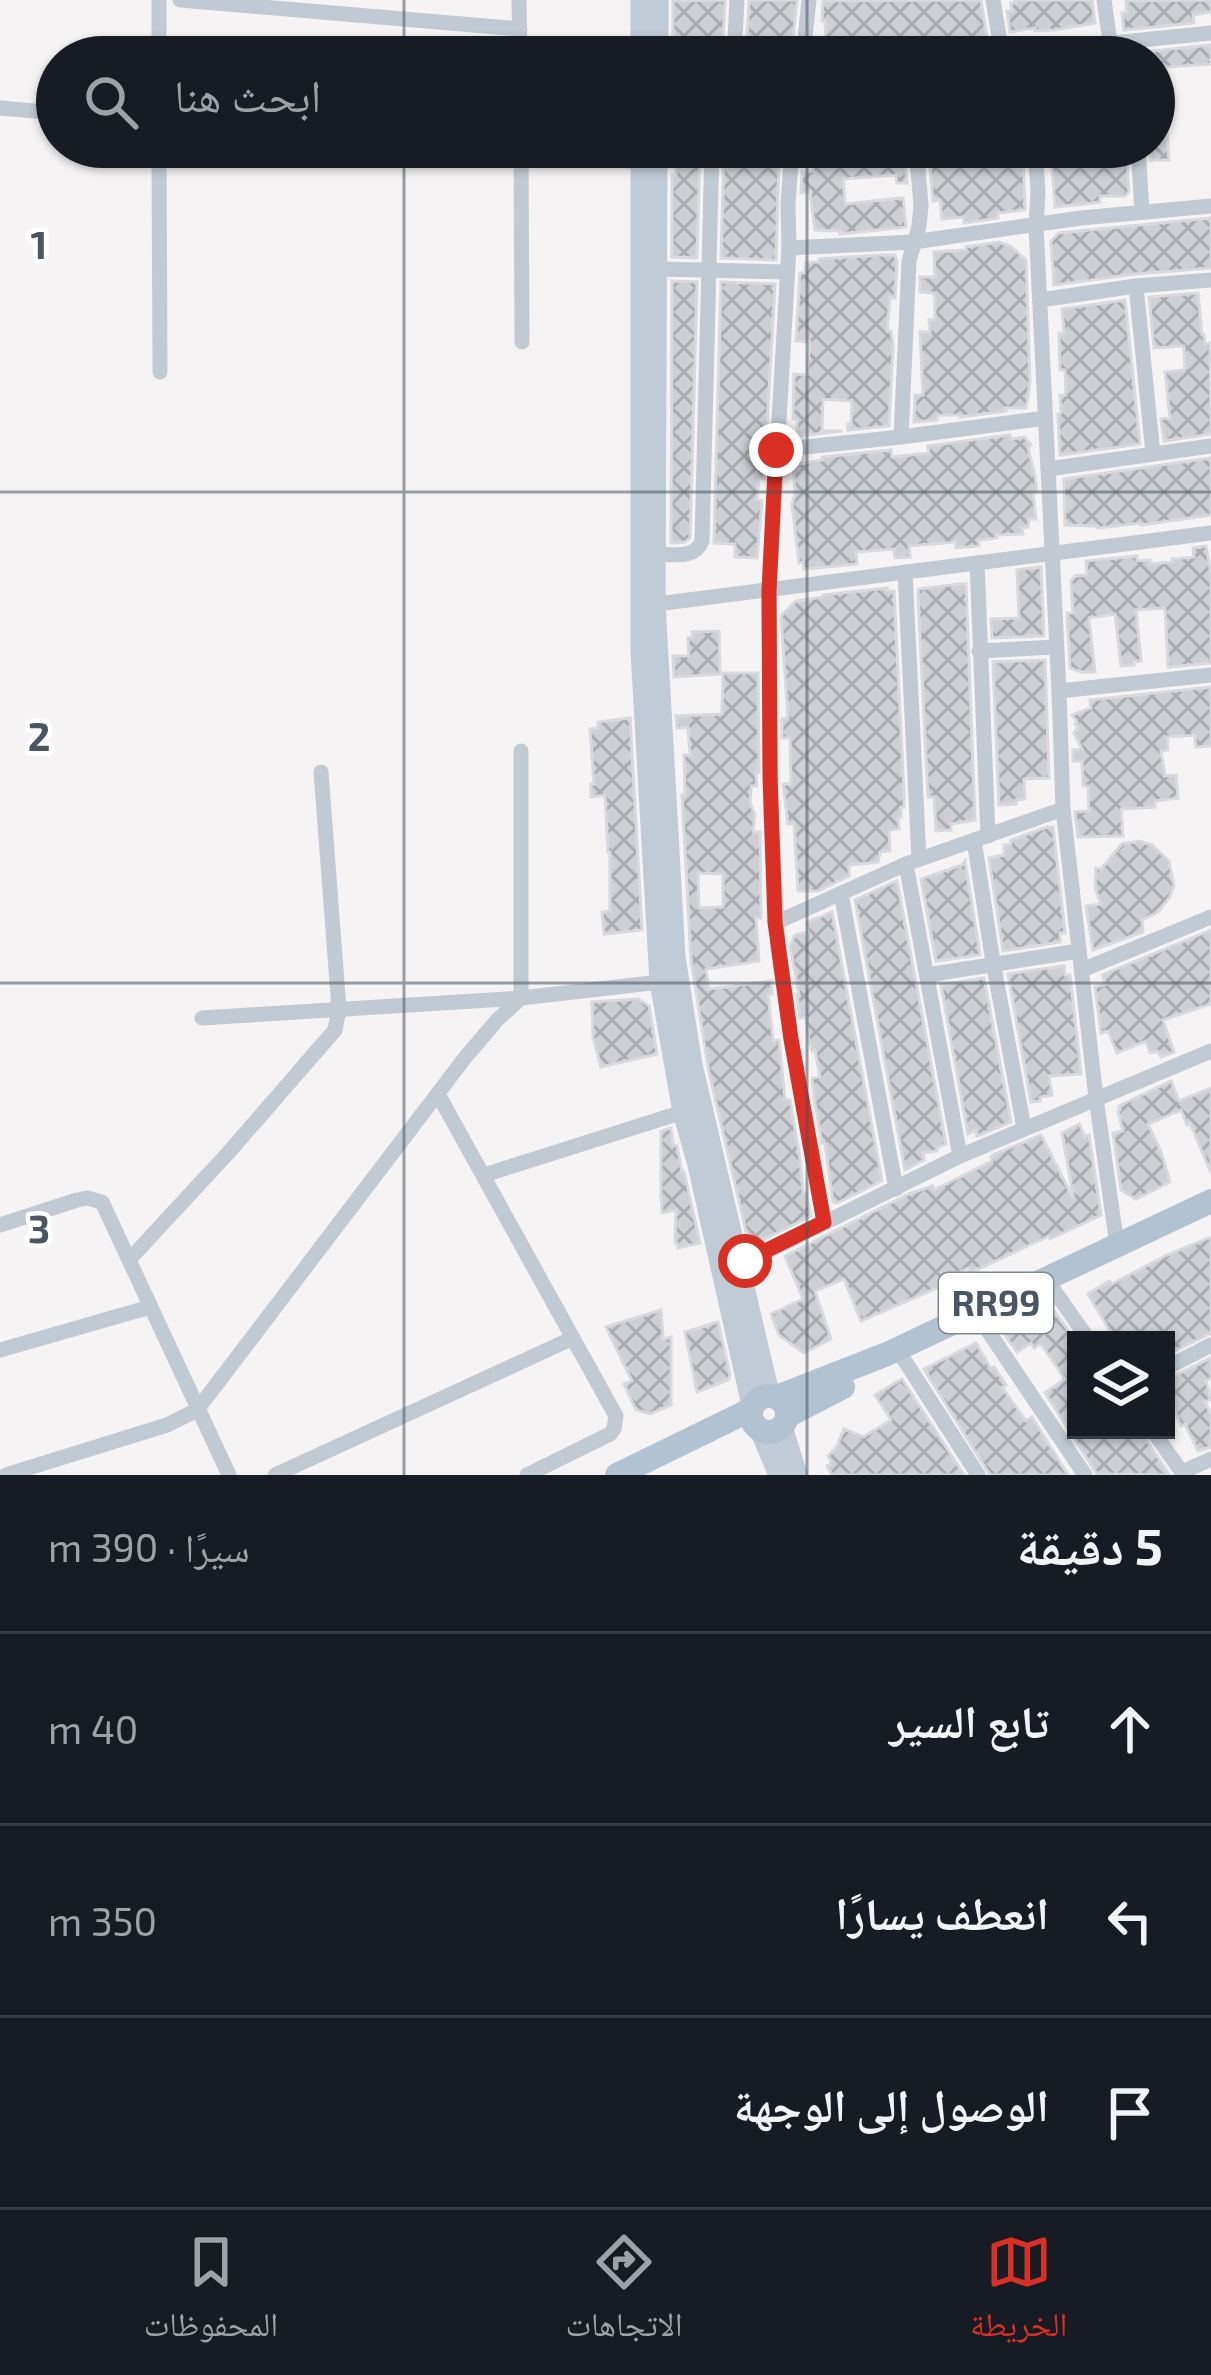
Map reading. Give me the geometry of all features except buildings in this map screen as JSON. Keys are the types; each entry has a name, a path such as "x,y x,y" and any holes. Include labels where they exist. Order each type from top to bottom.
{"main road":[{"name":"RR99","path":"897,1355 982,1322 1117,1245 1211,1201"},
{"name":"RR99","path":"617,1475 767,1414 1211,1216"},
{"name":"RR99","path":"652,1475 767,1414"}],"street":[{"path":"159,0 159,36"},
{"path":"180,0 520,29"},
{"path":"519,0 520,36"},
{"path":"641,0 641,36"},
{"path":"658,0 658,36"},
{"path":"735,36 737,0"},
{"path":"805,36 809,0"},
{"path":"993,0 998,36"},
{"path":"1104,0 1109,36"},
{"path":"1175,40 1211,33"},
{"path":"0,108 36,111"},
{"path":"159,168 160,372"},
{"path":"521,168 522,342"},
{"path":"647,168 646,761 660,982 682,1112 729,1266 778,1475"},
{"path":"649,168 658,269 656,554 648,605 675,957 729,1266"},
{"path":"656,554 691,554 702,541 712,168"},
{"path":"791,168 769,591 770,796 775,922 824,1222"},
{"path":"902,437 909,261 921,206 918,168"},
{"path":"1036,168 1063,809 1117,1245"},
{"path":"1139,168 1142,212"},
{"path":"790,248 914,242 1211,206"},
{"path":"658,269 787,272"},
{"path":"1040,300 1211,280"},
{"path":"1136,286 1153,454"},
{"path":"776,450 1045,418"},
{"path":"1048,469 1211,446"},
{"path":"648,605 1211,532"},
{"path":"977,562 981,838 993,962 1024,1128"},
{"path":"905,572 913,861 927,975 960,1156"},
{"path":"979,651 1056,647"},
{"path":"1060,691 1211,675"},
{"path":"6,1475 197,1410 483,1037 521,998 521,751"},
{"path":"130,1260 335,1030 339,1010 321,772"},
{"path":"775,922 913,861 1063,809"},
{"path":"841,893 896,1189"},
{"path":"1082,970 1211,917"},
{"path":"927,975 1079,951"},
{"path":"202,1018 521,998 660,982"},
{"path":"729,1266 960,1156 1211,1051"},
{"path":"439,1096 613,1408 614,1429 596,1443 527,1475"},
{"path":"484,1175 682,1112"},
{"path":"0,1226 77,1200 96,1199 106,1207 229,1475"},
{"path":"1050,1284 1083,1331"},
{"path":"0,1350 150,1307"},
{"path":"982,1322 1085,1475"},
{"path":"275,1475 573,1338"},
{"path":"1175,1363 1211,1345"},
{"path":"897,1355 977,1475"},
{"path":"767,1414 797,1475"},
{"path":"1158,1439 1183,1474 1211,1459"}],"route":[{"path":"745,1261 824,1222 775,922 769,591 776,450"}]}
